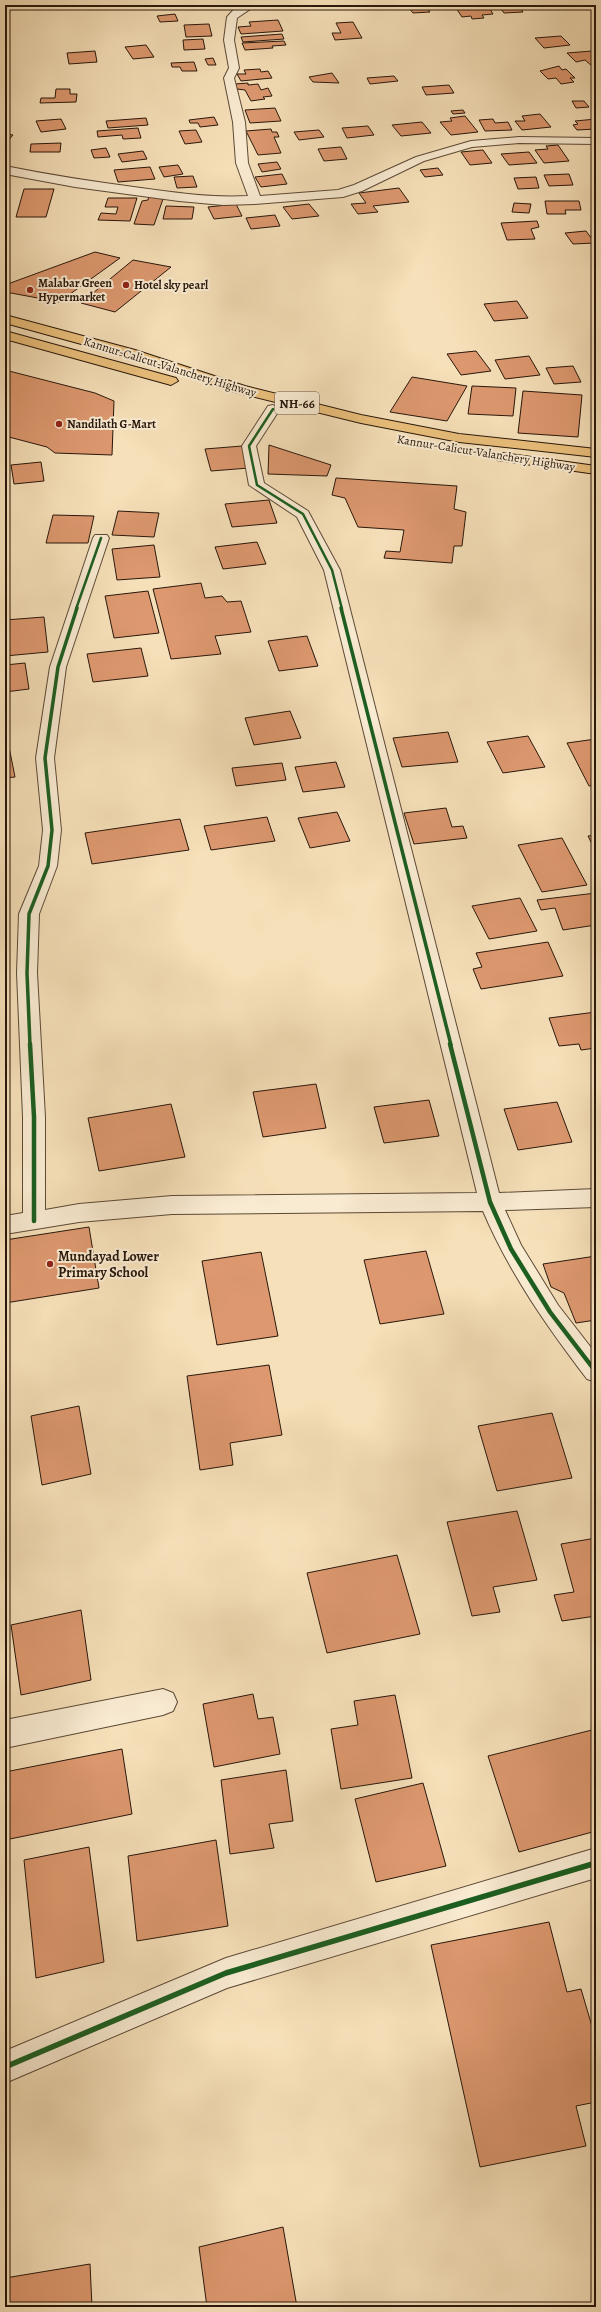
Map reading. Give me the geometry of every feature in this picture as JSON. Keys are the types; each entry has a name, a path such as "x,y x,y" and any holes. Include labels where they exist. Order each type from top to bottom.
{"highway":[{"name":"Kannur-Calicut-Valanchery Highway","path":"5,319 130,353 240,389 361,419 459,438 596,453"},
{"name":"Kannur-Calicut-Valanchery Highway","path":"5,335 273,409 392,439"},
{"name":"Kannur-Calicut-Valanchery Highway","path":"407,442 596,470"}],"street":[{"path":"251,5 239,10 232,17 229,40 234,68 229,78 237,109 242,163 255,200"},
{"path":"5,170 76,183 179,197 222,201 255,200 339,194 358,188 420,159 471,144 519,140 596,141"},
{"path":"273,409 249,446 257,485 303,514 332,570 490,1202 511,1249 530,1280 550,1312 596,1372"},
{"path":"34,1221 34,1117 27,972 29,914 48,866 52,830 45,758 58,666 91,563 101,538"},
{"path":"5,1225 80,1213 172,1206 490,1202 596,1198"},
{"path":"5,1734 163,1702"},
{"path":"5,2067 226,1973 596,1863"}],"building":[{"path":"407,5 425,5 430,12 413,13"},
{"path":"454,5 497,6 488,6 493,14 482,15 484,18 472,19 471,16 462,17"},
{"path":"498,5 518,5 523,12 504,13"},
{"path":"175,14 178,21 160,22 157,16"},
{"path":"278,20 283,31 241,34 238,27 251,26 249,22"},
{"path":"353,22 362,38 335,40 332,33 341,33 336,23"},
{"path":"209,24 212,36 186,37 184,25"},
{"path":"282,34 284,39 243,42 241,37"},
{"path":"561,36 570,45 544,48 535,38"},
{"path":"203,39 205,49 184,50 183,40"},
{"path":"284,41 286,45 272,46 273,48 245,50 242,43"},
{"path":"146,45 154,57 133,59 125,47"},
{"path":"95,51 97,62 69,64 67,53"},
{"path":"592,51 596,55 596,66 592,66 585,60 576,62 567,53"},
{"path":"213,58 216,65 208,65 205,59"},
{"path":"194,62 197,71 182,71 180,67 172,67 171,63"},
{"path":"559,66 562,70 566,69 575,78 570,78 574,82 561,84 556,78 548,79 540,71"},
{"path":"260,69 261,72 268,71 272,78 241,81 237,74 246,74 244,70"},
{"path":"332,73 339,83 313,82 309,77"},
{"path":"394,76 398,81 370,84 367,78"},
{"path":"248,83 248,85 258,84 261,90 268,88 272,96 263,97 265,99 251,101 245,90 237,89 235,84"},
{"path":"449,85 454,93 426,95 422,87"},
{"path":"56,89 70,89 70,94 77,94 76,102 40,103 41,98 55,98"},
{"path":"572,101 584,101 589,107 576,108"},
{"path":"275,108 281,121 250,123 245,110"},
{"path":"463,110 465,113 453,114 451,111"},
{"path":"540,114 551,127 522,130 515,121 525,121 522,116"},
{"path":"465,116 478,132 451,135 440,122 452,121 450,118"},
{"path":"214,117 218,125 200,127 198,123 190,123 189,120"},
{"path":"146,118 148,125 108,128 106,121"},
{"path":"61,119 66,129 41,132 36,121"},
{"path":"493,119 495,123 508,122 512,130 485,131 479,120"},
{"path":"596,119 596,129 577,130 573,125 578,124 575,121"},
{"path":"422,122 431,133 401,136 392,125"},
{"path":"368,126 374,135 347,138 342,128"},
{"path":"138,128 141,138 123,139 122,135 98,137 97,131"},
{"path":"271,129 272,132 277,132 279,137 274,137 281,153 258,155 246,131"},
{"path":"196,130 202,142 185,144 179,131"},
{"path":"319,130 324,137 299,140 294,132"},
{"path":"5,134 13,135 6,143 5,143"},
{"path":"61,143 60,152 30,152 31,144"},
{"path":"558,145 569,161 544,163 535,150 548,149 546,146"},
{"path":"341,147 347,159 324,161 318,149"},
{"path":"106,148 110,157 94,158 91,150"},
{"path":"483,150 492,163 470,165 461,152"},
{"path":"143,151 147,159 122,162 118,154"},
{"path":"529,152 537,163 509,165 501,154"},
{"path":"277,162 281,169 262,172 258,164"},
{"path":"178,165 183,174 164,177 159,167"},
{"path":"150,167 155,179 118,182 114,170"},
{"path":"438,168 443,175 425,177 420,170"},
{"path":"282,174 287,184 261,187 255,177"},
{"path":"569,174 573,185 549,186 544,175"},
{"path":"193,176 197,187 177,188 174,177"},
{"path":"536,177 539,188 518,189 514,178"},
{"path":"399,188 409,202 373,206 378,212 358,214 351,204 366,203 359,193"},
{"path":"24,189 54,189 46,217 16,217"},
{"path":"149,196 163,199 154,225 134,224 142,201 148,200"},
{"path":"108,198 137,198 130,221 98,220 101,213 116,214 118,207 105,207"},
{"path":"545,201 579,201 581,210 565,210 566,214 547,214"},
{"path":"514,203 531,204 529,213 512,212"},
{"path":"236,204 242,216 214,219 208,207"},
{"path":"309,204 319,216 292,219 283,207"},
{"path":"166,206 194,207 192,219 163,219"},
{"path":"275,215 280,226 251,229 246,218"},
{"path":"537,221 539,227 531,229 535,239 507,240 501,223"},
{"path":"586,231 595,243 573,244 565,233"},
{"path":"95,252 120,258 59,302 11,293 5,295 5,285"},
{"name":"Hotel sky pearl","path":"133,260 171,267 115,312 81,303"},
{"path":"517,301 528,318 494,321 484,304"},
{"path":"476,351 491,371 461,375 447,354"},
{"path":"529,356 540,375 505,379 495,360"},
{"path":"573,366 581,382 554,384 546,368"},
{"name":"Nandilath G-Mart","path":"5,370 95,393 114,401 112,455 55,453 47,447 5,436"},
{"path":"412,377 467,386 447,421 390,412"},
{"path":"472,386 516,388 513,416 468,414"},
{"path":"523,391 582,395 578,437 518,433"},
{"path":"594,410 596,410 596,434 592,433"},
{"path":"269,445 331,465 327,476 268,474"},
{"path":"242,446 249,468 211,471 205,449"},
{"path":"41,462 44,481 14,484 11,465"},
{"path":"336,478 457,486 454,509 466,512 462,546 454,546 452,563 384,558 386,551 400,552 404,530 358,527 345,498 332,495"},
{"path":"269,500 277,523 232,527 225,504"},
{"path":"118,511 159,513 154,537 112,535"},
{"path":"53,515 94,516 88,543 46,543"},
{"path":"257,542 266,564 223,569 215,547"},
{"path":"154,545 160,577 117,580 112,549"},
{"path":"201,583 205,598 222,596 227,602 241,601 251,632 215,636 221,654 171,659 153,589"},
{"path":"148,591 159,633 114,638 105,596"},
{"path":"44,617 48,652 5,656 5,620"},
{"path":"307,636 318,666 279,671 268,641"},
{"path":"141,648 148,676 93,682 87,654"},
{"path":"25,663 29,689 5,692 5,665"},
{"path":"290,711 301,738 254,745 245,718"},
{"path":"448,732 458,762 402,767 393,738"},
{"path":"528,736 545,767 503,773 487,742"},
{"path":"596,739 596,785 589,786 567,743"},
{"path":"5,747 9,747 15,777 5,778"},
{"path":"336,762 345,787 303,792 295,767"},
{"path":"282,763 286,780 236,786 232,768"},
{"path":"446,808 452,827 463,826 467,838 414,844 404,813"},
{"path":"337,812 350,841 310,848 298,818"},
{"path":"267,817 275,841 211,850 204,826"},
{"path":"180,819 189,850 92,864 85,833"},
{"path":"596,835 596,852 588,836"},
{"path":"562,838 587,885 542,892 518,845"},
{"path":"596,893 596,925 563,930 555,908 541,910 537,900"},
{"path":"520,898 537,931 489,939 472,906"},
{"path":"548,942 563,976 481,989 473,969 482,967 476,953"},
{"path":"596,1012 596,1048 581,1050 579,1044 559,1046 549,1018"},
{"path":"316,1084 326,1128 263,1137 253,1092"},
{"path":"429,1100 439,1136 384,1143 374,1107"},
{"path":"557,1102 572,1142 518,1150 504,1109"},
{"path":"171,1104 185,1157 99,1171 88,1118"},
{"name":"Mundayad Lower Primary School","path":"89,1227 99,1288 5,1303 5,1240"},
{"path":"426,1251 444,1314 380,1324 364,1260"},
{"path":"261,1252 278,1336 217,1345 202,1261"},
{"path":"596,1256 596,1320 576,1323 564,1293 551,1287 543,1264"},
{"path":"269,1365 282,1435 230,1443 233,1465 200,1470 187,1376"},
{"path":"79,1406 91,1474 42,1485 31,1416"},
{"path":"552,1413 572,1478 497,1491 478,1426"},
{"path":"517,1511 537,1580 493,1587 500,1612 472,1616 447,1522"},
{"path":"596,1538 596,1616 562,1621 554,1595 574,1592 561,1544"},
{"path":"397,1555 420,1634 327,1653 307,1573"},
{"path":"81,1610 91,1680 21,1695 11,1625"},
{"path":"253,1694 258,1719 273,1717 280,1754 214,1767 203,1704"},
{"path":"395,1695 412,1778 341,1789 331,1729 358,1725 354,1701"},
{"path":"596,1729 596,1831 519,1852 488,1756"},
{"path":"122,1749 132,1814 5,1840 5,1772"},
{"path":"286,1770 293,1821 269,1824 274,1848 230,1854 221,1780"},
{"path":"423,1783 446,1866 376,1882 355,1799"},
{"path":"216,1840 228,1926 137,1941 128,1856"},
{"path":"89,1847 104,1962 36,1978 24,1860"},
{"path":"549,1922 567,1992 581,1989 596,2040 596,2102 576,2106 586,2146 480,2167 431,1945"},
{"path":"283,2227 297,2307 207,2307 199,2247"},
{"path":"90,2264 92,2307 5,2307 5,2278"}],"cycle path":[{"path":"273,409 249,446 257,485 303,514 332,570 490,1202 511,1249 550,1312 596,1372"},
{"path":"34,1221 34,1117 27,973 29,914 48,866 52,830 45,758 58,667 91,563 101,538"},
{"path":"5,2067 226,1973 596,1863"}],"place":[{"name":"Hotel sky pearl","path":"126,285"},
{"name":"Malabar Green Hypermarket","path":"30,290"},
{"name":"Nandilath G-Mart","path":"59,424"},
{"name":"Mundayad Lower Primary School","path":"50,1264"}]}
